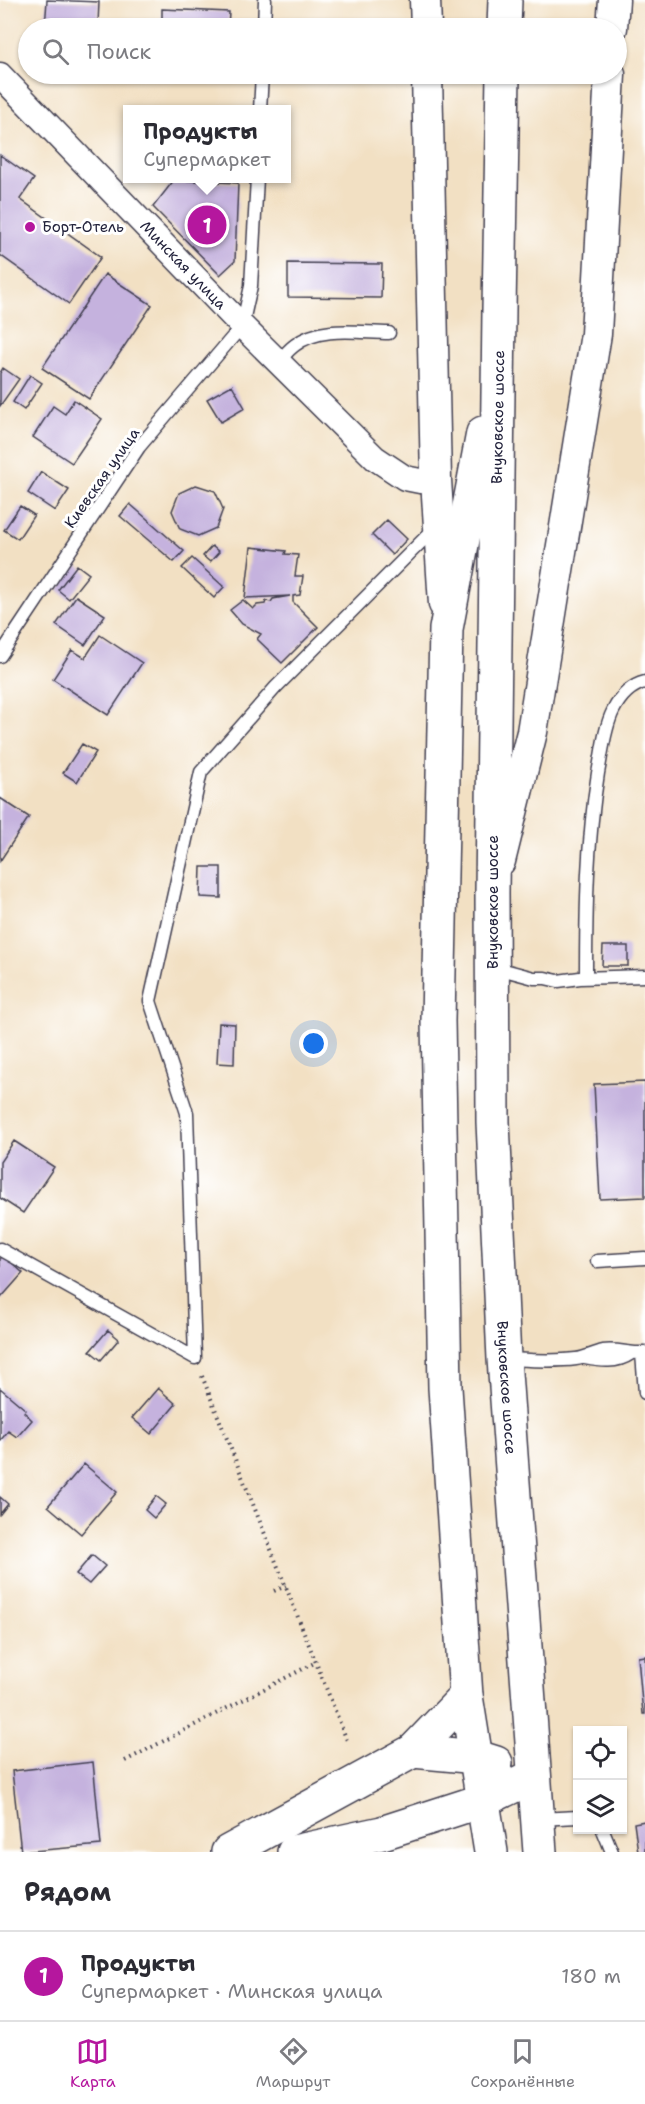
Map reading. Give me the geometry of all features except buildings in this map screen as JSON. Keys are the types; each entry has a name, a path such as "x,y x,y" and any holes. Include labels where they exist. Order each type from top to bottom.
{"main road":[{"path":"504,18 505,0"},
{"path":"499,342 503,84"},
{"name":"Внуковское шоссе","path":"491,1852 466,1696 445,1388 438,1021 446,629 499,342"},
{"name":"Внуковское шоссе","path":"499,342 492,893 493,1122 504,1359 540,1852"},
{"path":"228,1852 413,1751 466,1696"},
{"path":"413,1751 477,1757 534,1776"},
{"path":"294,1852 382,1833 484,1800 534,1776"}],"street":[{"path":"425,0 426,18"},
{"path":"613,18 614,0"},
{"path":"427,84 436,480 446,629"},
{"path":"492,893 532,732 596,334 609,84"},
{"name":"Минская улица","path":"3,86 375,458 405,478 420,481 436,480"}],"lane":[{"path":"264,18 265,0"},
{"path":"260,105 261,84"},
{"path":"242,326 251,286 257,183"},
{"name":"Киевская улица","path":"0,656 140,447 242,326"},
{"path":"279,362 296,344 312,336 329,332 389,333"},
{"path":"195,1359 187,1113 150,1001 201,772 276,687 439,525"},
{"path":"583,978 587,871 593,807 602,753 612,713 622,697 635,684 645,682"},
{"path":"493,967 534,978 558,981 645,975"},
{"path":"0,1249 195,1359"},
{"path":"597,1261 645,1258"},
{"path":"504,1359 585,1358 602,1361 639,1353 645,1393"},
{"path":"537,1820 573,1817"},
{"path":"605,1834 612,1852"}],"path":[{"path":"195,1359 348,1743"},
{"path":"273,1591 286,1586"},
{"path":"125,1761 316,1662"}],"place":[{"name":"Продукты","path":"207,225"},
{"name":"Борт-Отель","path":"30,227"}]}
